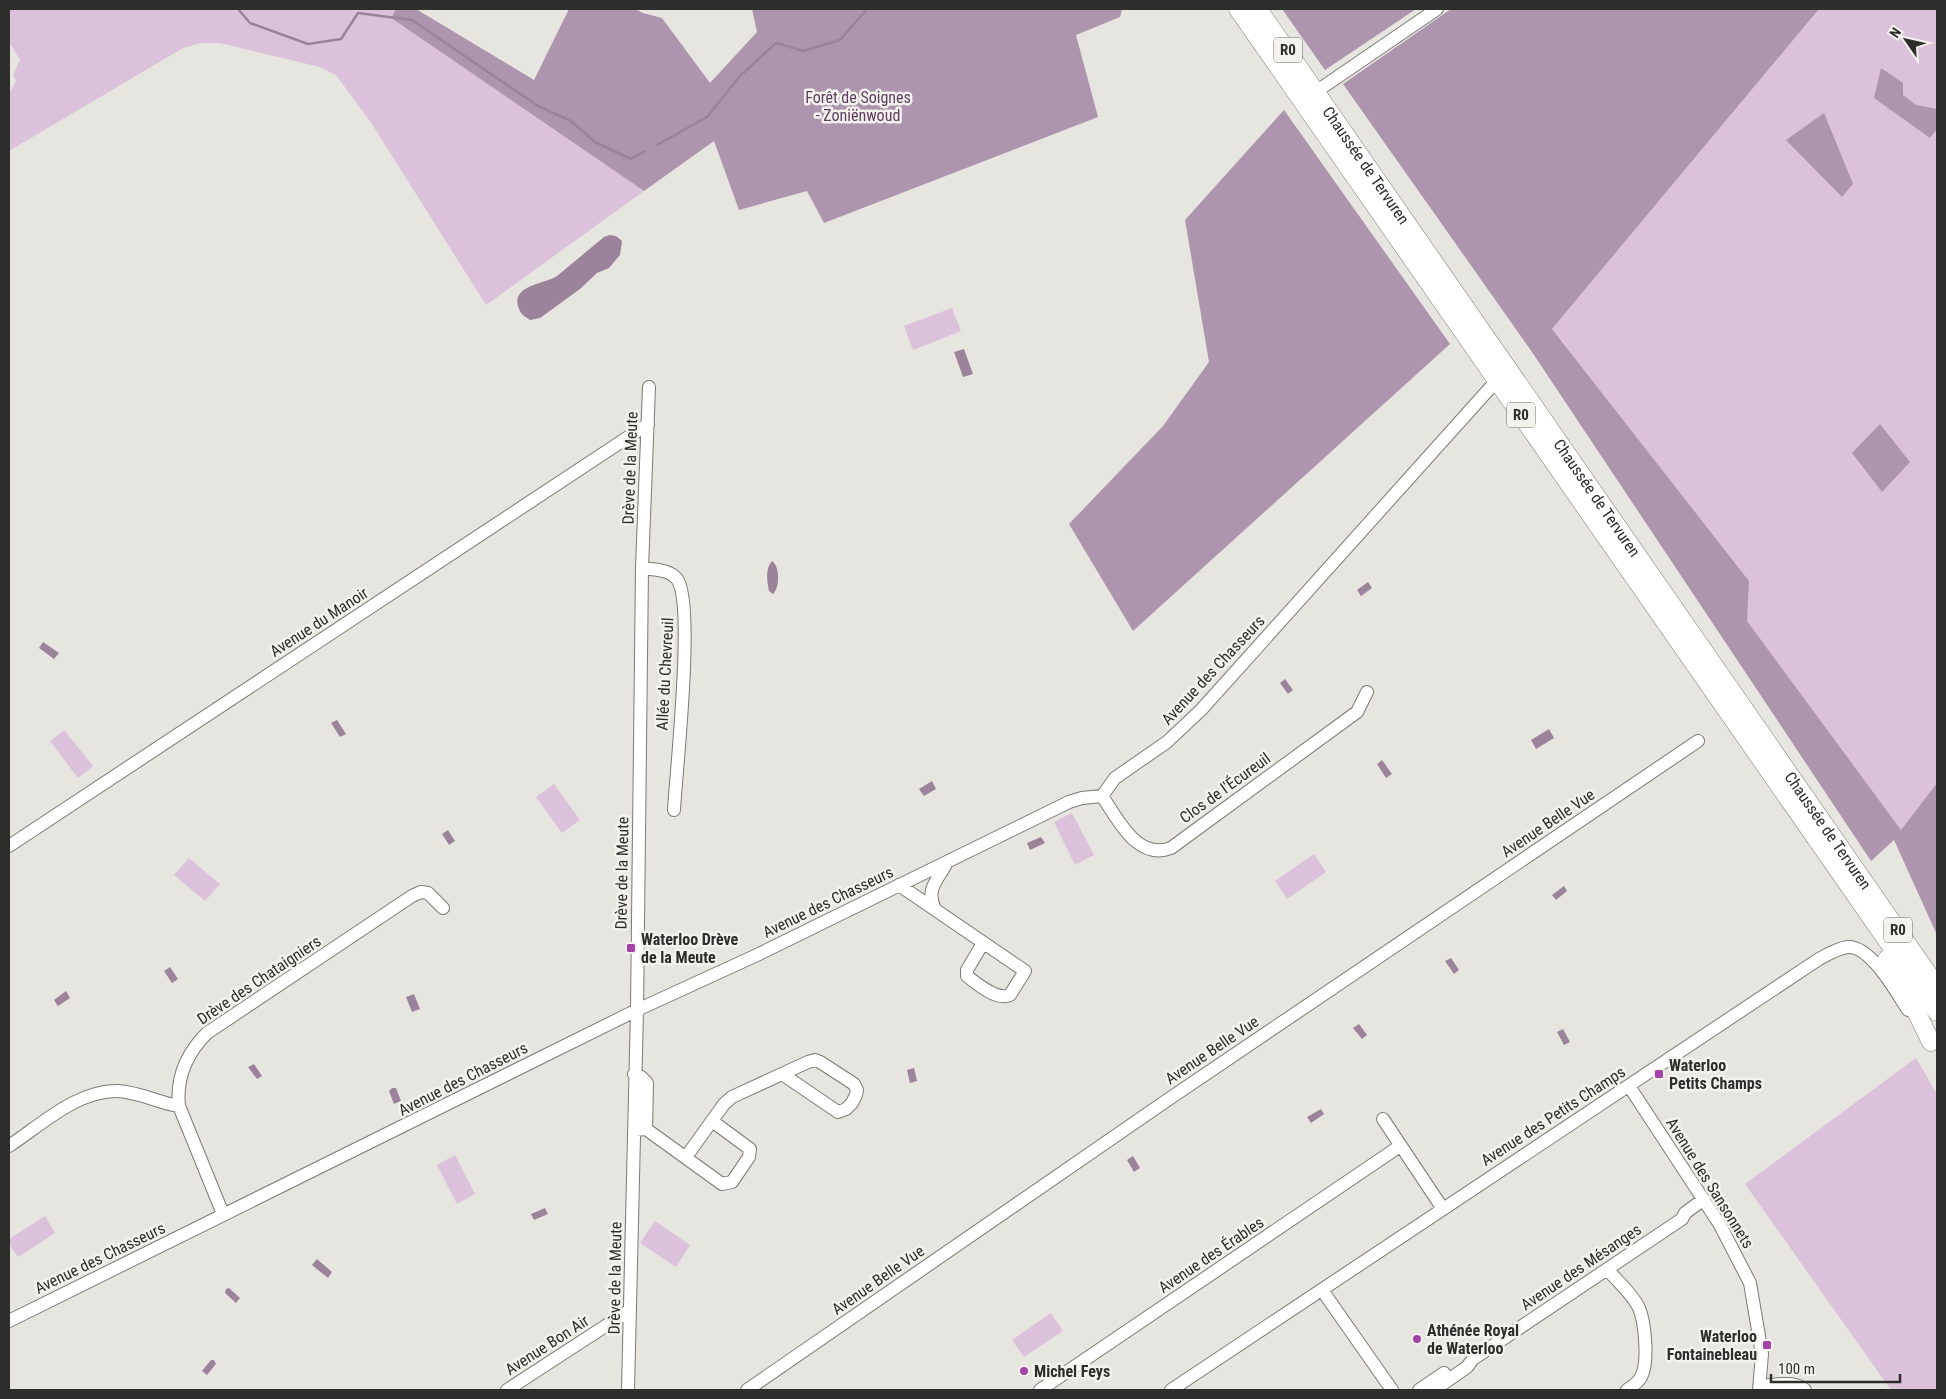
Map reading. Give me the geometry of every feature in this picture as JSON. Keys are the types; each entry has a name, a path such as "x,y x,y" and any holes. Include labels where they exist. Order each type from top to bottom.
{"highway":[{"name":"Chaussée de Tervuren","path":"1238,9 1872,919"},
{"name":"Chaussée de Tervuren","path":"1258,9 1937,987"},
{"name":"R0","path":"1872,919 1937,1012"},
{"path":"1872,919 1876,941 1905,989 1934,1048"}],"street":[{"path":"1317,92 1437,9"},
{"name":"Drève de la Meute","path":"628,1390 630,1310 640,1130 634,1074 637,1010 642,568 649,387"},
{"name":"Avenue des Chasseurs","path":"9,1321 223,1214 378,1140 637,1010 756,956 1069,802 1082,798 1102,796 1115,778 1167,742 1201,710 1490,388"},
{"name":"Avenue du Manoir","path":"9,846 648,424"},
{"name":"Allée du Chevreuil","path":"642,568 668,571 678,580 682,588 686,629 674,810"},
{"name":"Clos de l'Écureuil","path":"1102,796 1133,840 1142,847 1163,852 1357,712 1367,692"},
{"name":"Avenue Belle Vue","path":"747,1390 1162,1103 1698,741"},
{"path":"935,909 930,899 931,889 947,862"},
{"path":"899,885 935,909 984,943 1024,971 1010,995 1006,997 999,997 968,976 967,970 984,943"},
{"name":"Drève des Chataigniers","path":"223,1214 179,1106 180,1076 187,1058 196,1044 208,1033 412,896 420,892 428,893 443,908"},
{"name":"Avenue des Petits Champs","path":"1171,1390 1819,959 1841,948 1850,947 1871,959 1934,1048"},
{"path":"686,1156 724,1104 732,1097 782,1074 815,1060 826,1065 854,1084 856,1095 846,1109 838,1112 782,1074"},
{"name":"Avenue des Sansonnets","path":"1629,1086 1738,1256 1750,1283 1762,1354 1760,1388"},
{"path":"9,1146 62,1110 79,1100 99,1093 119,1091 179,1106"},
{"path":"1383,1119 1443,1209"},
{"path":"640,1130 686,1156 722,1184 732,1182 748,1157 750,1149 712,1121"},
{"name":"Avenue des Érables","path":"1040,1390 1400,1146"},
{"name":"Avenue des Mésanges","path":"1434,1390 1467,1367 1473,1359 1682,1219 1685,1213 1706,1204"},
{"path":"1611,1266 1622,1287 1628,1291 1640,1309 1646,1358 1641,1378 1627,1390"},
{"path":"1322,1290 1392,1390"},
{"name":"Avenue Bon Air","path":"507,1390 630,1310"},
{"name":"Avenue des Mésanges","path":"1419,1390 1460,1362 1473,1359"},
{"path":"1760,1388 1788,1384 1806,1390"}],"shaded area":[{"path":"9,9 396,9 391,18 644,191 486,305 372,124 336,75 320,67 220,43 201,43 183,48 9,151 9,94 16,81 13,75 20,60 9,42"},
{"path":"1819,9 1937,9 1937,783 1901,831 1746,621 1749,581 1552,329"},
{"path":"616,236 622,241 620,255 609,268 597,273 580,289 540,318 530,320 522,314 517,299 525,289 557,276 604,237"},
{"path":"952,308 961,331 913,350 904,326"},
{"path":"964,349 973,374 963,377 954,352"},
{"path":"772,561 777,567 778,572 777,587 773,594 769,591 767,580 768,568"},
{"path":"1368,582 1372,588 1361,596 1357,590"},
{"path":"43,642 59,653 54,659 39,648"},
{"path":"1285,679 1293,690 1288,694 1280,683"},
{"path":"337,720 346,734 340,737 331,723"},
{"path":"1549,729 1554,738 1536,749 1531,740"},
{"path":"64,730 93,766 78,778 50,741"},
{"path":"1382,760 1392,774 1386,778 1377,764"},
{"path":"932,781 936,789 924,796 919,789"},
{"path":"554,784 580,820 562,833 536,797"},
{"path":"1072,813 1094,855 1075,865 1054,822"},
{"path":"448,830 455,841 449,845 442,834"},
{"path":"1041,837 1045,843 1030,850 1027,843"},
{"path":"1314,854 1326,872 1287,899 1275,881"},
{"path":"189,858 220,884 205,901 174,875"},
{"path":"1564,886 1567,891 1556,900 1552,895"},
{"path":"1451,958 1459,970 1454,974 1445,961"},
{"path":"170,967 178,979 172,983 164,971"},
{"path":"66,991 70,998 58,1006 54,1000"},
{"path":"414,994 420,1009 412,1012 406,997"},
{"path":"1359,1024 1367,1035 1362,1039 1353,1028"},
{"path":"1563,1029 1570,1042 1564,1045 1557,1032"},
{"path":"1916,1058 1937,1094 1937,1390 1891,1390 1745,1184"},
{"path":"254,1064 262,1076 257,1079 248,1067"},
{"path":"914,1068 917,1081 910,1083 907,1070"},
{"path":"392,1088 396,1088 401,1101 394,1104 389,1091"},
{"path":"1321,1109 1324,1114 1311,1123 1307,1117"},
{"path":"455,1155 475,1194 457,1204 437,1165"},
{"path":"1133,1156 1140,1168 1134,1172 1127,1160"},
{"path":"545,1208 548,1214 534,1220 531,1214"},
{"path":"45,1216 55,1233 18,1257 9,1244 9,1239"},
{"path":"655,1221 690,1245 676,1267 640,1243"},
{"path":"317,1259 332,1272 328,1278 312,1265"},
{"path":"229,1288 240,1298 236,1303 225,1293 226,1289"},
{"path":"1051,1313 1063,1331 1024,1357 1012,1340"},
{"path":"211,1360 214,1360 216,1364 207,1375 202,1371"}],"green space":[{"name":"Forêt de Soignes - Zoniënwoud","path":"396,9 416,9 534,80 569,9 635,9 662,18 710,83 757,32 752,9 1122,9 1120,17 1076,35 1098,117 824,223 807,191 739,210 714,141 644,191 391,18"},
{"path":"1282,9 1416,9 1325,70"},
{"path":"1451,9 1819,9 1552,329 1749,581 1747,621 1901,830 1937,783 1937,935 1894,840 1871,861 1532,352 1343,84"},
{"path":"1881,68 1903,83 1903,95 1916,105 1937,109 1937,129 1930,138 1874,98"},
{"path":"1284,110 1450,344 1133,631 1069,524 1163,426 1209,362 1185,220"},
{"path":"1824,113 1853,184 1842,197 1786,140"},
{"path":"1880,424 1910,462 1882,492 1852,453"}],"waterway":[{"path":"238,9 250,23 308,44 341,39 358,13 412,20 538,106 571,121 595,142 631,159 645,151"},
{"path":"657,145 707,117 740,76 776,43 803,51 840,40 867,9"}],"place":[{"name":"Waterloo Drève de la Meute","path":"631,948"},
{"name":"Waterloo Petits Champs","path":"1659,1074"},
{"name":"Athénée Royal de Waterloo","path":"1417,1339"},
{"name":"Waterloo Fontainebleau","path":"1767,1345"},
{"name":"Michel Feys","path":"1024,1371"}]}
